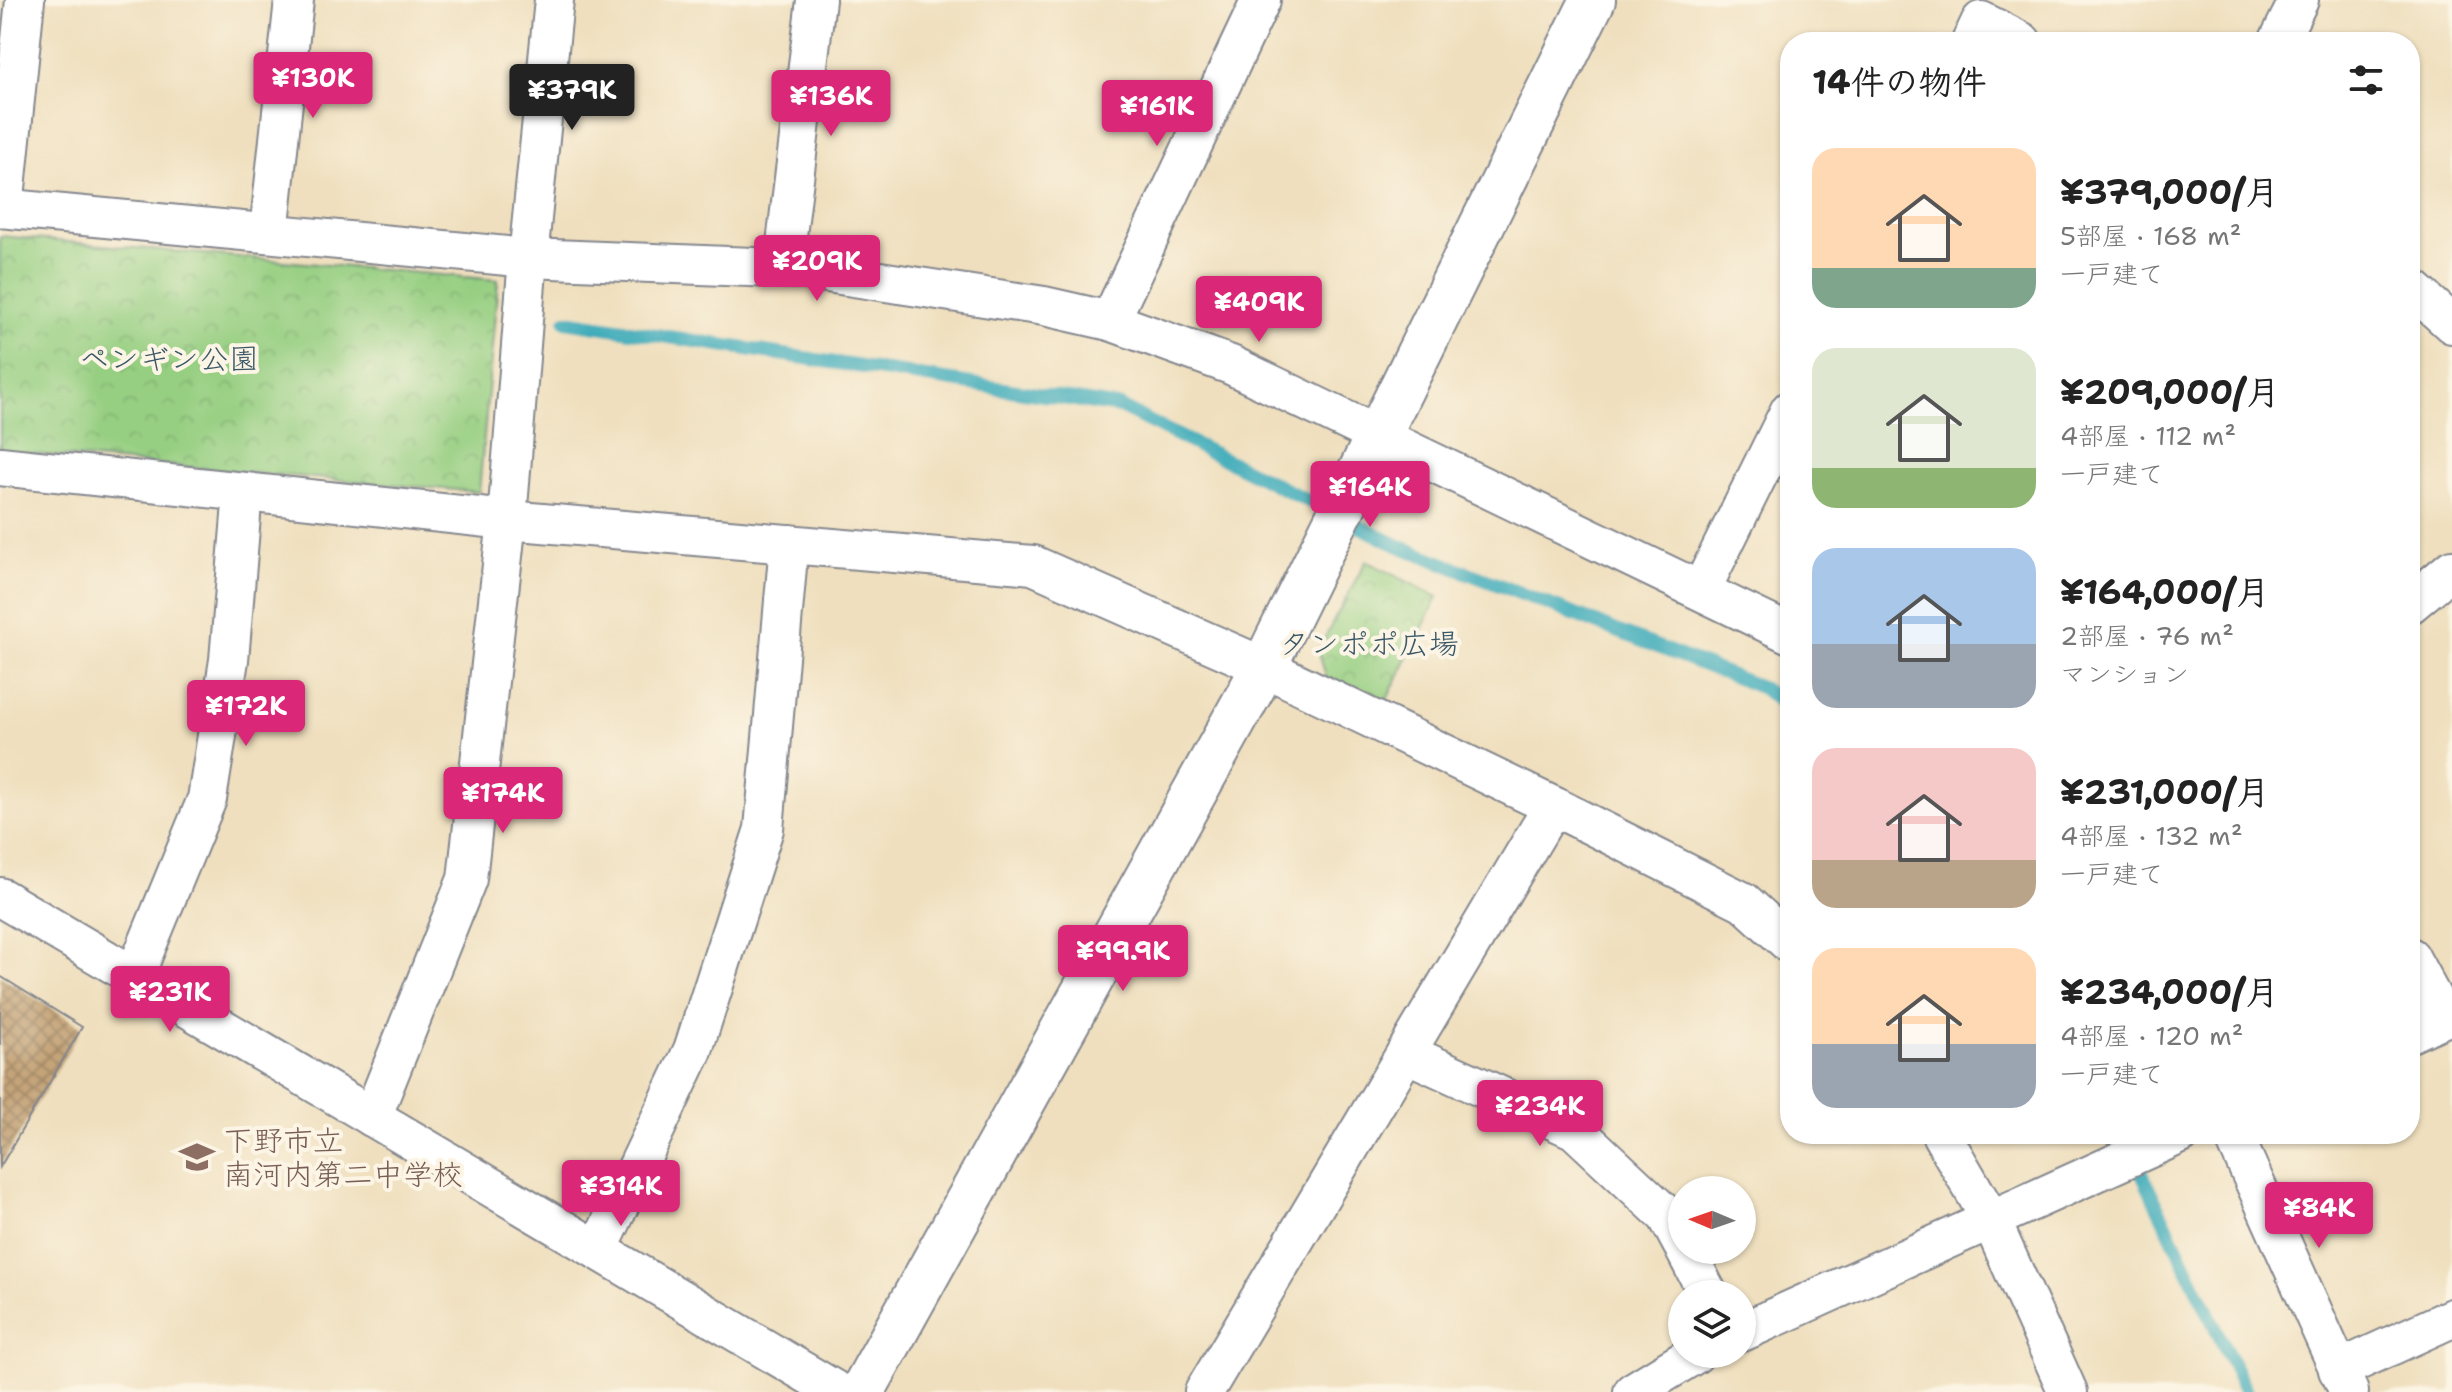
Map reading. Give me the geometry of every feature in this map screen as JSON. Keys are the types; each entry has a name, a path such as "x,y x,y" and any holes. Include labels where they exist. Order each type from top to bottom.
{"street":[{"path":"25,0 2,208 528,258 783,268 1044,306 1110,321 1231,365 1370,453 1701,590 1780,629"},
{"path":"269,233 294,0"},
{"path":"372,1117 467,879 507,520 528,258 554,0"},
{"path":"783,268 816,0"},
{"path":"1110,321 1261,0"},
{"path":"862,1392 1264,667 1593,0"},
{"path":"2283,32 2299,0"},
{"path":"1976,32 1981,21 2002,32"},
{"path":"2420,295 2452,324"},
{"path":"1701,590 1780,430"},
{"path":"0,466 507,520 1033,565 1264,667 1553,806 1744,902 1780,935"},
{"path":"134,977 207,799 229,660 243,492"},
{"path":"598,1250 693,1050 764,829 789,544"},
{"path":"2420,596 2452,569"},
{"path":"1204,1392 1553,806"},
{"path":"0,897 838,1392"},
{"path":"2420,983 2435,1022"},
{"path":"1406,1053 1575,1130 1668,1218"},
{"path":"1947,1144 1991,1220 2068,1392"},
{"path":"1756,1326 2159,1144"},
{"path":"2237,1144 2344,1381 2452,1318"},
{"path":"1633,1392 1672,1368"}],"green space":[{"name":"ペンギン公園","path":"0,236 498,280 479,492 0,451"},
{"name":"タンポポ広場","path":"1366,561 1438,597 1383,707 1328,683 1318,650"}],"building":[{"path":"0,976 82,1027 0,1167"}],"waterway":[{"path":"566,321 1120,407 1399,546 1763,688 1780,702"},
{"path":"2128,1144 2246,1392"}],"place":[{"name":"下野市立 南河内第二中学校","path":"197,1157"}]}
